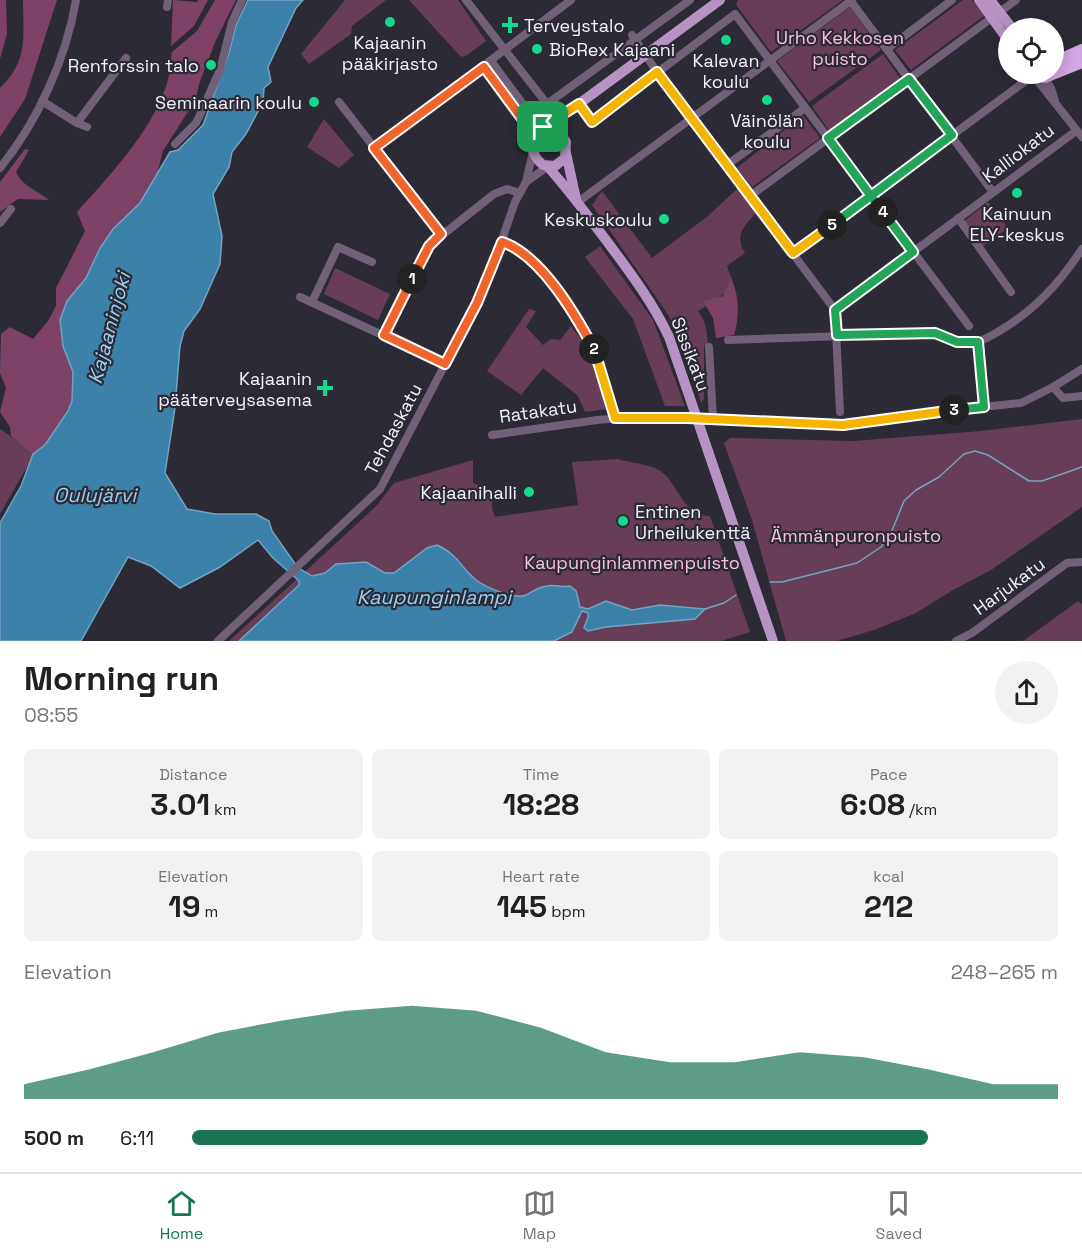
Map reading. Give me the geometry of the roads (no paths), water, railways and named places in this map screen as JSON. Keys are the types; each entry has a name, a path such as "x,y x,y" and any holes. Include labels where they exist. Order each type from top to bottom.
{"highway":[{"path":"1064,58 1082,50"},
{"path":"1064,67 1082,62"}],"main road":[{"path":"576,107 566,127 564,138 566,153 561,164 547,167 540,163 533,148 536,133 576,107 720,0"},
{"path":"979,0 999,18"},
{"path":"990,0 998,21"},
{"path":"544,127 558,131 564,138"},
{"name":"Sissikatu","path":"566,153 577,201"},
{"name":"Sissikatu","path":"547,167 577,201 630,272 660,318 669,337 773,641"}],"street":[{"path":"0,168 24,134 42,101 62,53 76,0"},
{"path":"175,144 199,117 220,70 232,22 242,0"},
{"path":"374,148 571,0"},
{"path":"470,1 546,104 633,37 690,0"},
{"path":"577,201 851,0 993,192"},
{"path":"887,49 952,0"},
{"path":"750,196 1016,0"},
{"path":"576,107 592,122 735,14 969,326"},
{"path":"633,37 835,310 840,412"},
{"path":"77,123 126,58"},
{"path":"491,61 534,119 544,127"},
{"path":"484,67 523,120 533,148"},
{"path":"793,253 1024,84"},
{"path":"1041,84 1044,92 1055,102 1079,134"},
{"path":"42,101 87,127"},
{"path":"339,102 441,234"},
{"path":"728,165 805,108"},
{"name":"Kalliokatu","path":"835,310 993,192 1079,134"},
{"name":"Tehdaskatu","path":"218,641 380,489 477,303 502,242 507,221 526,182 533,148"},
{"name":"Tehdaskatu","path":"526,182 547,167"},
{"path":"384,335 429,246 441,234 502,190 507,189 519,193"},
{"path":"0,224 11,209"},
{"path":"958,218 1011,292"},
{"path":"502,242 525,253 551,283 584,331 597,355 615,418"},
{"path":"312,302 338,247 372,262"},
{"path":"728,340 935,333 957,342 978,342 1026,314 1047,295 1082,249"},
{"path":"300,297 445,364"},
{"path":"978,342 984,407"},
{"path":"709,347 713,419"},
{"name":"Ratakatu","path":"492,435 615,418 697,418 843,425 916,414 1021,403 1082,369"},
{"path":"1053,387 1063,398 1082,396"},
{"name":"Harjukatu","path":"956,641 972,633 1067,563 1082,562"}],"water":[{"name":"Oulujärvi","path":"248,0 303,0 296,8 268,67 271,82 264,88 263,102 246,134 232,152 229,167 213,194 222,236 220,264 200,309 184,331 180,346 175,408 165,473 187,509 215,514 256,514 269,521 272,531 298,568 312,576 325,573 336,564 366,562 385,573 394,573 427,548 437,545 455,557 479,582 507,594 521,596 553,585 570,586 576,591 580,607 588,609 606,601 632,610 660,605 705,609 695,619 606,627 588,631 584,628 588,613 582,611 572,632 554,641 239,641 299,585 299,581 273,558 258,540 220,567 180,588 151,566 128,557 81,641 0,641 0,523 21,486 33,454 45,445 68,411 72,401 73,372 63,346 60,320 67,301 86,278 100,248 113,229 140,203 170,152 178,150 203,125 229,53 236,25"}],"waterway":[{"path":"770,582 782,582 857,563 881,547 891,533 904,501 916,490 939,477 964,454 975,451 988,455 1029,481 1042,481 1082,467"},
{"path":"705,609 724,603 736,595"}],"place":[{"name":"Kajaanin pääkirjasto","path":"390,22"},
{"name":"Terveystalo","path":"510,25"},
{"name":"Kalevan koulu","path":"726,40"},
{"name":"BioRex Kajaani","path":"537,49"},
{"name":"Renforssin talo","path":"211,65"},
{"name":"Väinölän koulu","path":"767,100"},
{"name":"Seminaarin koulu","path":"314,102"},
{"name":"Kainuun ELY-keskus","path":"1017,193"},
{"name":"Keskuskoulu","path":"664,219"},
{"name":"Kajaanin pääterveysasema","path":"325,388"},
{"name":"Kajaanihalli","path":"529,492"},
{"name":"Entinen Urheilukenttä","path":"623,521"}],"park label":[{"name":"Urho Kekkosen puisto","path":"840,47"},
{"name":"Ämmänpuronpuisto","path":"856,535"},
{"name":"Kaupunginlammenpuisto","path":"632,562"}],"water label":[{"name":"Kajaaninjoki","path":"109,328"},
{"name":"Kaupunginlampi","path":"434,597"}]}
